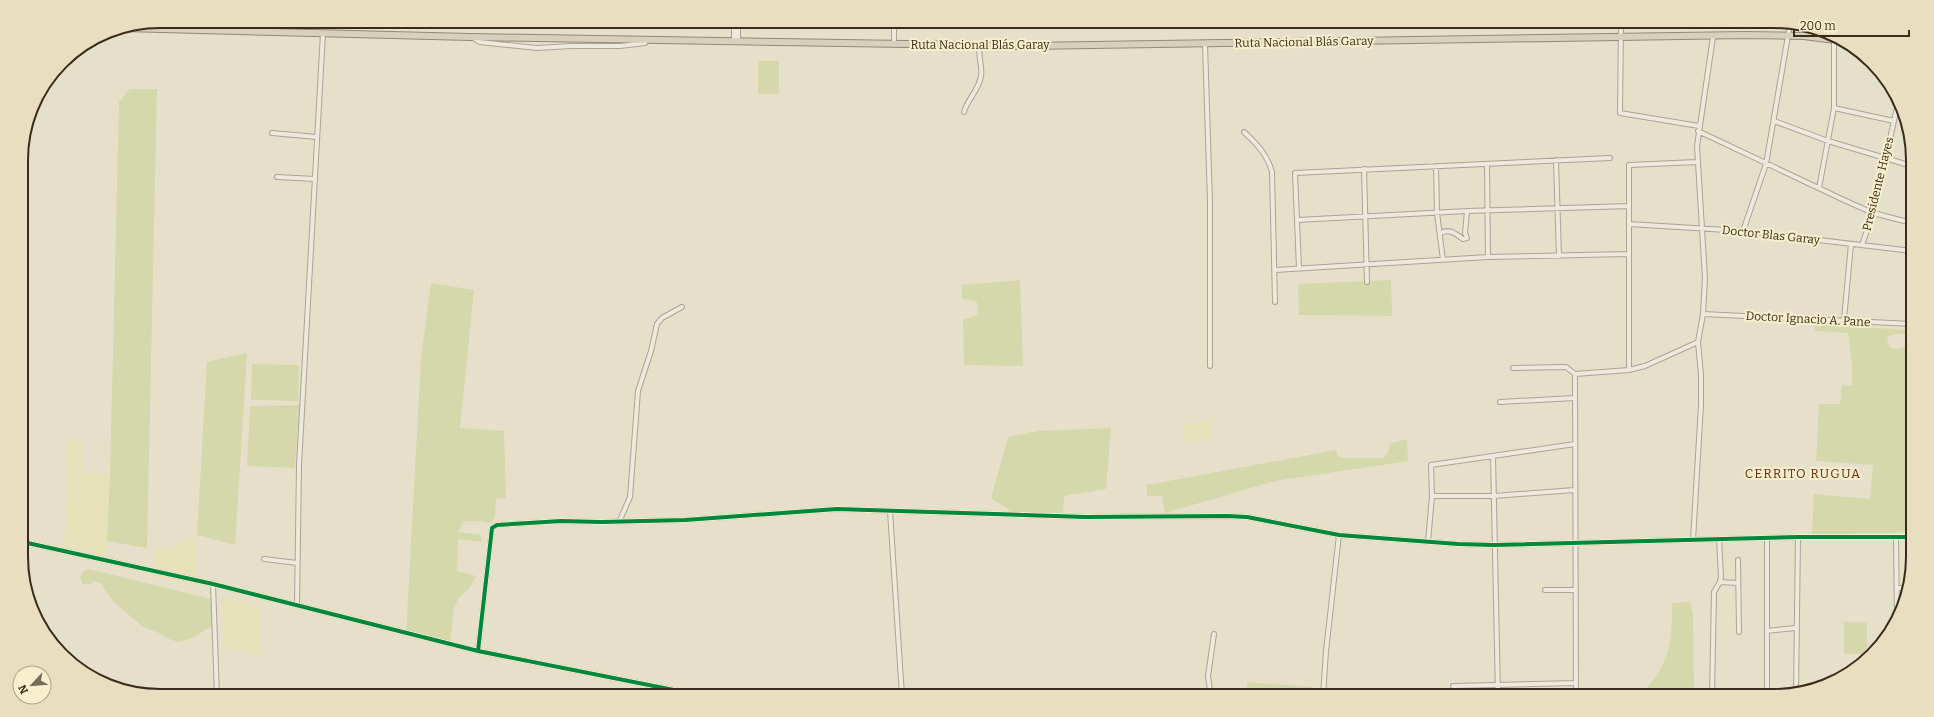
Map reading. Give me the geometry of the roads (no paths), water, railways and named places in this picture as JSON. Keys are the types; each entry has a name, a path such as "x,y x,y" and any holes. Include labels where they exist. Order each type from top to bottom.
{"highway":[{"name":"Ruta Nacional Blás Garay","path":"149,29 470,37 980,45 1204,44 1621,37 1788,36 1825,38"}],"street":[{"path":"735,28 736,41"},
{"path":"736,41 737,28"},
{"path":"894,28 894,44"},
{"path":"1621,28 1620,113 1699,129 1766,164 1873,213 1906,221"},
{"path":"1743,231 1766,164 1789,29"},
{"path":"297,605 297,563 305,352 323,33"},
{"path":"470,37 480,42 537,48 620,46 645,43 647,40"},
{"path":"1693,540 1701,405 1701,374 1698,342 1703,314 1705,278 1703,228 1697,162 1699,129 1712,37"},
{"path":"1819,188 1834,108 1835,43"},
{"path":"1204,44 1210,202 1210,366"},
{"path":"964,112 966,104 972,99 982,76 980,45"},
{"path":"1834,108 1894,121"},
{"name":"Presidente Hayes","path":"1862,245 1873,213 1884,158 1896,111"},
{"path":"1774,122 1828,141 1906,164"},
{"path":"1244,132 1260,146 1268,159 1272,172 1275,302"},
{"path":"272,133 317,137"},
{"path":"1299,268 1295,173 1610,158"},
{"path":"1556,160 1559,256"},
{"path":"1629,370 1629,165 1697,162"},
{"path":"1487,164 1488,257"},
{"path":"1436,166 1437,213 1441,233 1443,260"},
{"path":"1364,169 1367,282"},
{"path":"277,177 315,179"},
{"path":"1297,220 1467,211 1629,206"},
{"path":"1441,233 1443,231 1454,232 1463,239 1467,238 1465,233 1467,211"},
{"name":"Doctor Blas Garay","path":"1629,224 1743,231 1906,250"},
{"path":"1844,320 1851,244"},
{"path":"1274,270 1488,257 1628,254"},
{"path":"619,522 630,497 638,391 651,351 656,324 662,318 682,307"},
{"name":"Doctor Ignacio A. Pane","path":"1703,314 1906,324"},
{"path":"1513,368 1566,367 1575,374 1629,370 1644,366 1698,342"},
{"path":"1575,374 1574,542 1576,689"},
{"path":"1500,402 1575,398"},
{"path":"1428,542 1432,496 1431,465 1575,444"},
{"path":"1493,456 1498,689"},
{"path":"1432,496 1494,496 1574,490"},
{"path":"478,650 492,528 494,526 560,521 619,522 685,520 837,509 1085,517 1247,517 1339,535 1428,542 1496,545 1798,537 1906,536"},
{"path":"890,511 902,689"},
{"path":"1323,689 1326,651 1339,535"},
{"path":"1796,687 1798,537"},
{"path":"1896,537 1897,604"},
{"path":"1767,538 1767,689"},
{"path":"1712,689 1714,592 1720,582 1719,539"},
{"path":"28,543 213,584 478,650 670,689"},
{"path":"264,559 297,563"},
{"path":"1738,560 1738,632"},
{"path":"1720,582 1738,583"},
{"path":"213,584 217,689"},
{"path":"1897,588 1902,588"},
{"path":"1545,590 1575,590"},
{"path":"1767,630 1796,628"},
{"path":"1210,689 1208,676 1214,634"},
{"path":"1453,686 1576,683"}],"district":[{"name":"CERRITO RUGUA","path":"1803,473"}]}
